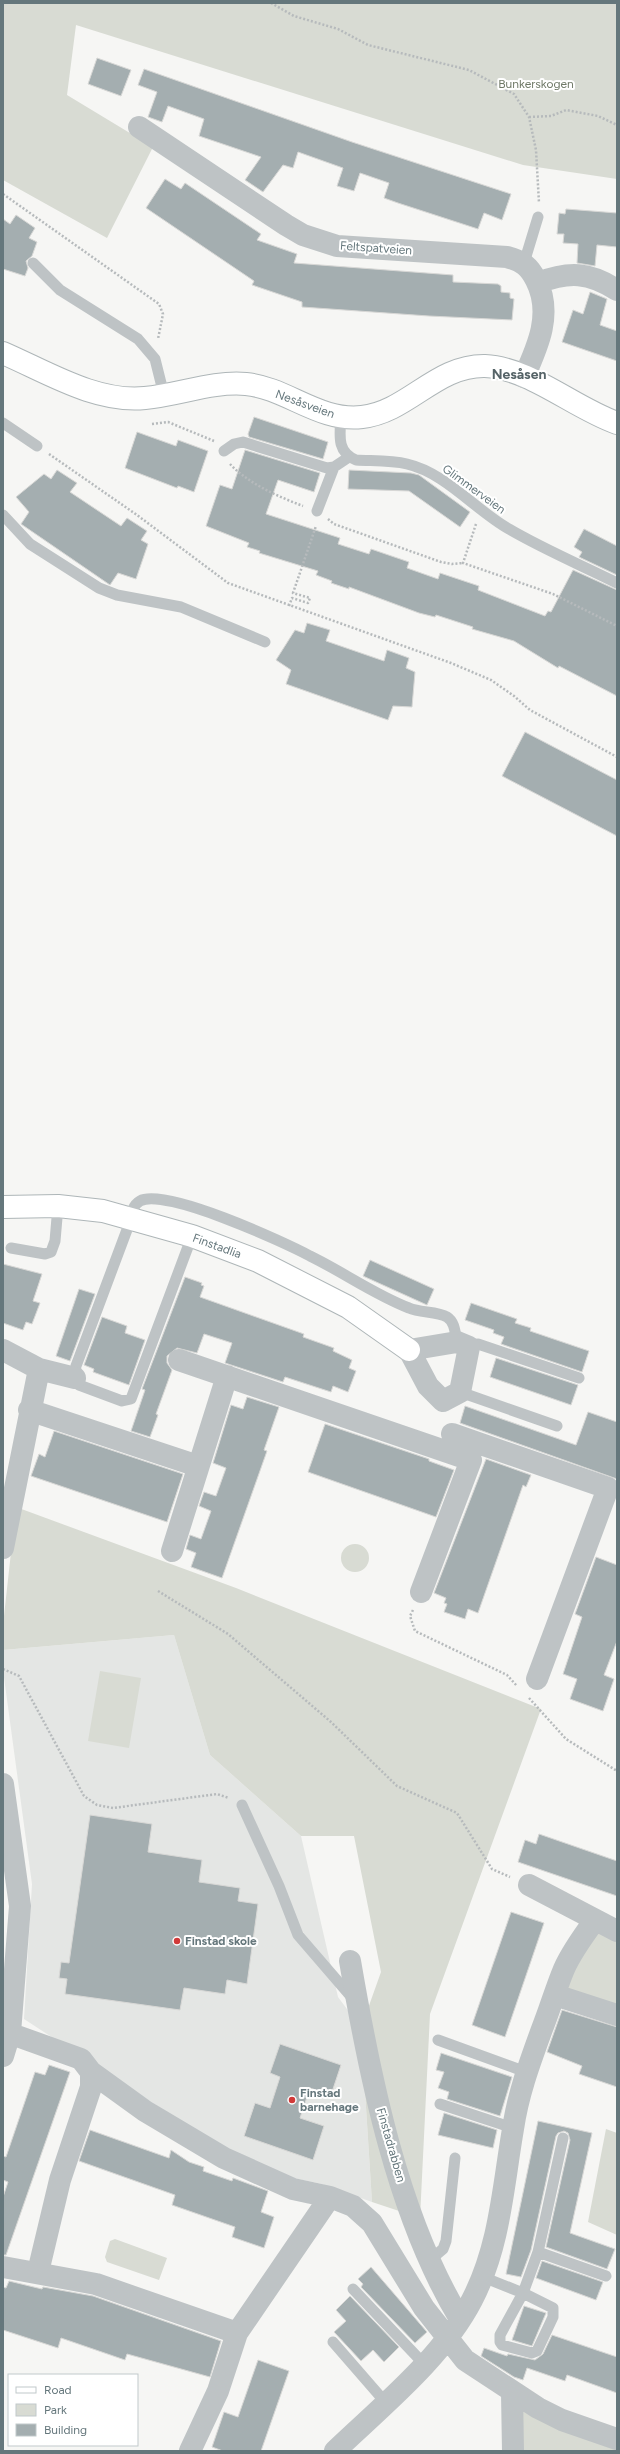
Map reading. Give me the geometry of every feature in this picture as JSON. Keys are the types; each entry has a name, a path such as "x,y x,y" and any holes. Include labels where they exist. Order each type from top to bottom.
{"street":[{"name":"Feltspatveien","path":"138,127 286,225 320,241 337,246 506,258 524,263"},
{"path":"524,263 538,283 545,313 538,341 524,377"},
{"path":"538,283 568,274 582,275 595,278 617,290"},
{"name":"Nesåsveien","path":"4,356 89,390 117,398 146,398 224,385 247,384 341,417 362,417 374,414 401,402 438,378 462,369 498,368 524,377 585,409 617,423"},
{"name":"Finstadlia","path":"3,1207 58,1206 103,1211 192,1236 258,1261 348,1307 409,1350 428,1386 452,1396"},
{"path":"409,1350 463,1344 452,1396 454,1445 470,1460 421,1592"},
{"path":"3,1350 40,1368 75,1378"},
{"path":"180,1360 227,1376 454,1445 612,1490 537,1679"},
{"path":"3,1548 29,1410 40,1368"},
{"path":"172,1551 227,1376"},
{"path":"29,1410 198,1466"},
{"path":"3,1784 20,1906 7,2032 3,2056"},
{"path":"529,1885 617,1931"},
{"path":"335,2451 386,2403 424,2364 448,2337 472,2301 483,2277 493,2249 505,2190 513,2128 526,2072 564,1969 578,1942 595,1920"},
{"name":"Finstadrabben","path":"350,1961 381,2112 409,2208 442,2288 460,2319"},
{"path":"555,1995 617,2015"},
{"path":"7,2032 81,2059 91,2072 145,2110 224,2158 258,2176 293,2189 330,2198 353,2206 372,2223 424,2308 465,2360 512,2393 562,2420 617,2439"},
{"path":"38,2272 60,2180 91,2087 91,2072"},
{"path":"190,2451 218,2391 237,2333 330,2198"},
{"path":"3,2266 96,2284 237,2333"},
{"path":"512,2393 513,2451"}],"lane":[{"path":"524,263 538,217"},
{"path":"33,263 60,290 138,339 155,359 164,395"},
{"path":"224,451 234,444 243,442 327,468 334,467 349,457 343,451 339,441 341,417"},
{"path":"3,423 36,446"},
{"name":"Glimmerveien","path":"349,457 356,460 406,463 418,467 441,480 480,510 527,540 617,583"},
{"path":"317,511 334,467"},
{"path":"3,515 30,544 99,588 117,595 181,607 264,642"},
{"path":"192,1236 131,1399 122,1401 79,1385 75,1378 76,1366 131,1219 133,1208 139,1201 145,1199 169,1200 199,1209 309,1255 410,1309 447,1316 453,1322 463,1344 478,1344 579,1378"},
{"path":"11,1248 45,1254 51,1252 55,1241 58,1206"},
{"path":"452,1396 557,1426"},
{"path":"242,1805 279,1886 298,1935 358,2005"},
{"path":"438,2040 526,2072"},
{"path":"440,2104 513,2128"},
{"path":"483,2277 523,2293 552,2308 554,2313 539,2347 532,2353 502,2345 500,2342 500,2334 523,2293 538,2252 563,2138"},
{"path":"430,2260 443,2249 446,2241 455,2158"},
{"path":"538,2252 606,2276"},
{"path":"353,2289 424,2364"},
{"path":"333,2342 386,2403"}],"path":[{"path":"272,3 294,16 338,29 368,45 469,70 514,94 530,117 536,150 538,217"},
{"path":"530,117 551,116 566,110 598,116 617,125"},
{"path":"3,194 159,304 164,314 155,359"},
{"path":"36,446 137,515 228,583 451,663 491,680 514,696 530,710 617,757"},
{"path":"480,510 463,563 553,594 617,626"},
{"path":"289,606 292,598 308,603 310,598 293,592 315,530"},
{"path":"158,1591 228,1634 331,1722 397,1786 457,1813 492,1869 529,1885"},
{"path":"421,1592 410,1616 415,1631 507,1675 566,1739 617,1771"},
{"path":"3,1669 19,1676 84,1796 97,1805 113,1808 217,1794 228,1797 242,1805"}],"shaded area":[{"name":"Finstad skole","path":"174,1635 210,1755 301,1836 338,1997 361,2028 372,2202 322,2184 284,2176 222,2148 24,2019 32,1884 3,1670 3,1650"}],"green space":[{"name":"Bunkerskogen","path":"3,3 617,3 617,179 523,165 76,25 67,95 153,147 107,238 3,180"},
{"path":"16,1507 236,1588 541,1709 430,2014 420,2218 372,2202 361,2028 381,1972 354,1836 301,1836 210,1755 174,1635 3,1650 3,1625"},
{"path":"355,1544 365,1548 369,1558 365,1568 355,1572 345,1568 341,1558 345,1548"},
{"path":"100,1671 141,1678 129,1748 88,1741"},
{"path":"597,1926 617,1937 617,2010 563,1989"},
{"path":"606,2129 617,2133 617,2235 588,2222"},
{"path":"115,2239 167,2258 159,2280 107,2262 105,2257 110,2241"},
{"path":"519,2406 617,2443 617,2451 519,2451"}],"building":[{"path":"97,58 131,70 121,96 88,84"},
{"path":"144,69 352,142 511,194 502,220 484,213 478,229 398,203 384,198 389,183 360,173 354,191 337,186 343,168 298,152 293,168 283,165 263,192 245,180 261,157 199,136 204,119 168,106 162,122 148,117 157,92 138,85"},
{"path":"165,179 181,189 185,183 261,234 257,240 297,254 294,263 453,275 453,282 498,284 501,286 501,292 510,293 510,298 514,299 512,320 302,307 302,302 252,285 254,281 146,208"},
{"path":"566,209 617,213 617,247 597,245 595,266 577,263 578,244 563,243 564,234 557,234 559,213 565,214"},
{"path":"16,215 35,228 29,238 37,242 32,256 26,261 28,268 25,276 3,269 3,219 10,224"},
{"path":"590,292 607,299 600,325 617,331 617,361 562,342 573,310 583,314"},
{"path":"254,417 328,442 323,459 249,437 248,434"},
{"path":"137,432 176,446 178,440 208,451 194,492 178,486 177,488 125,468"},
{"path":"245,450 320,473 314,492 278,480 266,514 340,538 338,544 369,554 371,549 409,562 407,568 438,579 440,573 479,586 478,590 545,616 548,611 551,612 573,570 617,590 617,696 559,666 558,668 514,641 472,629 473,627 436,615 435,617 419,613 349,587 349,589 331,583 332,581 316,575 318,571 259,553 260,551 247,547 249,543 206,526 220,485 232,489"},
{"path":"57,470 77,483 70,492 121,526 127,518 147,531 141,540 148,544 136,579 118,573 110,585 21,524 29,512 16,497 44,474 51,479"},
{"path":"349,470 411,473 419,475 470,512 460,527 409,491 348,489"},
{"path":"584,529 617,546 617,575 579,557 582,552 574,547"},
{"path":"307,623 330,630 326,641 384,661 387,650 409,658 406,668 415,672 412,707 393,706 388,720 286,684 291,670 276,660 295,630 304,633"},
{"path":"525,732 617,780 617,836 502,776"},
{"path":"370,1260 434,1289 427,1305 363,1276"},
{"path":"3,1264 42,1274 33,1301 40,1303 32,1324 26,1322 23,1330 3,1323"},
{"path":"185,1277 202,1283 201,1285 204,1286 200,1297 304,1334 303,1337 334,1348 333,1351 352,1360 349,1368 356,1371 348,1392 333,1386 331,1392 285,1377 283,1382 225,1363 232,1343 204,1334 197,1353 177,1348 167,1356 167,1363 172,1370 156,1414 158,1415 150,1437 131,1431 145,1390 142,1389"},
{"path":"79,1289 95,1294 70,1361 56,1356"},
{"path":"471,1303 517,1319 515,1323 531,1328 530,1331 589,1351 582,1372 501,1344 504,1337 493,1333 494,1330 465,1320"},
{"path":"102,1317 127,1326 125,1333 145,1340 129,1385 93,1372 94,1369 84,1365"},
{"path":"496,1358 578,1385 571,1405 490,1377"},
{"path":"247,1397 279,1407 264,1450 267,1451 222,1578 191,1567 196,1553 186,1549 190,1535 201,1539 211,1511 199,1506 204,1492 216,1496 226,1468 213,1463 231,1405 243,1409"},
{"path":"465,1406 576,1445 588,1412 617,1422 617,1479 460,1423"},
{"path":"325,1424 429,1459 429,1461 454,1470 436,1517 308,1472"},
{"path":"54,1431 183,1474 167,1522 31,1476 39,1454 45,1457"},
{"path":"486,1459 531,1475 526,1487 523,1485 478,1613 468,1609 465,1619 444,1612 447,1604 444,1603 446,1598 434,1593"},
{"path":"596,1557 617,1565 617,1641 604,1675 614,1679 603,1711 570,1699 577,1679 563,1674 582,1617 575,1614"},
{"path":"90,1815 152,1824 148,1852 202,1860 199,1882 240,1888 238,1901 258,1904 247,1984 227,1980 225,1994 184,1988 180,2010 65,1994 67,1979 59,1978 61,1962 69,1963"},
{"path":"539,1834 617,1861 617,1896 518,1862 525,1840 536,1844"},
{"path":"511,1912 544,1923 505,2037 472,2025"},
{"path":"562,2010 617,2027 617,2087 579,2074 582,2066 547,2052"},
{"path":"280,2044 341,2065 331,2095 310,2088 300,2118 324,2126 313,2160 244,2136 255,2103 270,2108 280,2077 270,2073"},
{"path":"441,2053 512,2077 500,2116 447,2099 449,2092 438,2088 444,2072 436,2070"},
{"path":"49,2065 70,2072 6,2255 3,2255 3,2197 8,2182 3,2180 3,2156 6,2157 35,2072 45,2075"},
{"path":"444,2113 497,2130 493,2148 438,2135"},
{"path":"538,2121 592,2133 570,2233 615,2249 607,2269 546,2247 570,2140 568,2133 564,2131 558,2133 556,2136 531,2250 521,2277 506,2274"},
{"path":"90,2130 169,2158 171,2150 189,2162 204,2167 203,2171 232,2181 233,2178 268,2191 261,2212 274,2217 264,2248 232,2237 235,2227 172,2205 175,2195 79,2161"},
{"path":"542,2261 603,2282 596,2300 536,2278"},
{"path":"371,2267 427,2332 415,2343 361,2287 363,2284 358,2279"},
{"path":"9,2281 42,2289 43,2287 93,2296 221,2341 210,2377 127,2354 125,2360 61,2338 58,2348 3,2330 3,2287 6,2288"},
{"path":"350,2296 399,2347 384,2362 373,2350 361,2361 334,2332 346,2321 336,2310"},
{"path":"524,2306 546,2313 532,2346 512,2340"},
{"path":"552,2335 617,2357 617,2393 567,2375 565,2381 527,2368 523,2380 514,2377 481,2356 484,2348 507,2356 508,2354 535,2360 543,2354"},
{"path":"258,2360 289,2371 261,2451 223,2451 212,2447 224,2412 238,2417"}],"place":[{"name":"Finstad skole","path":"177,1941"},
{"name":"Finstad barnehage","path":"292,2100"}],"district":[{"name":"Nesåsen","path":"519,374"}]}
